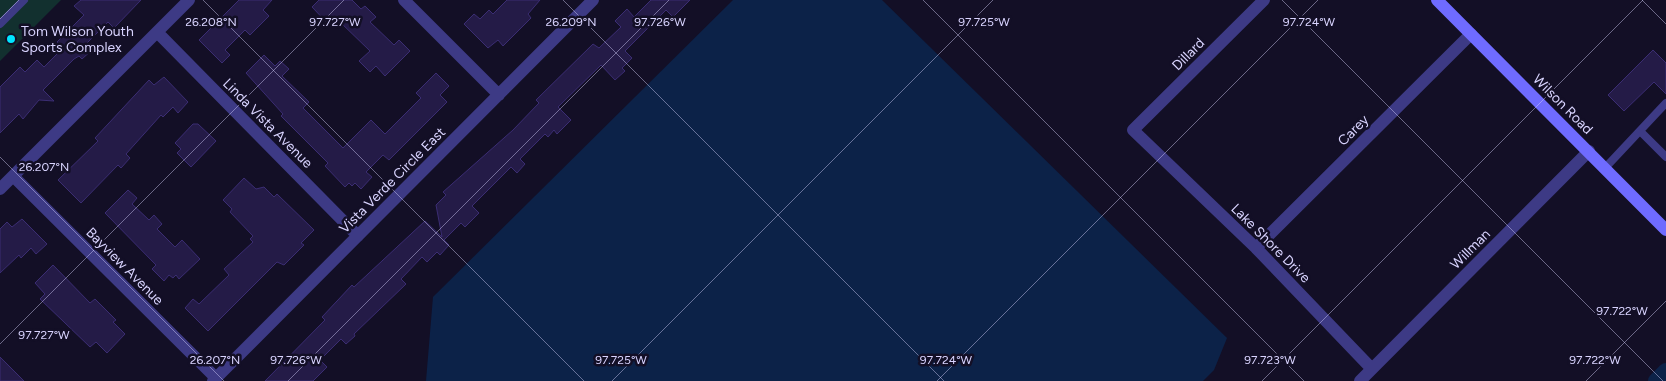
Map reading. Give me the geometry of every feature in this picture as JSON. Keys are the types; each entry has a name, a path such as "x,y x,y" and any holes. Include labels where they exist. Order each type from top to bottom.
{"main road":[{"name":"Wilson Road","path":"1437,0 1666,229"}],"street":[{"path":"0,189 189,0"},
{"path":"404,0 498,95"},
{"name":"Vista Verde Circle East","path":"215,379 593,0"},
{"name":"Dillard","path":"1133,130 1264,0"},
{"name":"Linda Vista Avenue","path":"157,32 358,236"},
{"name":"Carey","path":"1256,248 1471,34"},
{"name":"Lake Shore Drive","path":"1133,130 1256,248 1372,369"},
{"name":"Willman","path":"1372,369 1589,151"},
{"name":"Bayview Avenue","path":"13,176 215,379"},
{"path":"1360,381 1372,369"}],"lane":[{"path":"0,24 24,0"},
{"path":"1604,168 1666,103"},
{"path":"1640,131 1666,157"}],"green space":[{"name":"Tom Wilson Youth Sports Complex","path":"0,0 61,0 0,61"}],"water":[{"path":"733,0 882,0 1227,338 1214,370 1203,381 426,381 433,297"}],"building":[{"path":"81,0 141,0 114,28 108,22 87,43 93,49 82,59 79,56 74,59 43,90 54,101 39,100 23,119 19,114 0,133 0,87 20,67 25,72 37,60 44,67 63,48 57,42 84,15 74,6"},
{"path":"239,0 272,0 263,10 269,16 250,35 245,30 225,50 230,55 222,63 199,40"},
{"path":"319,0 352,0 361,9 365,6 376,17 370,22 394,45 399,40 410,51 385,76 376,66 370,72 359,61 370,51 338,20 331,27 312,7"},
{"path":"507,0 540,0 528,14 531,18 503,46 498,40 488,48 464,24 474,14 480,19 489,10 493,14"},
{"path":"651,0 690,0 673,17 666,10 625,51 632,58 622,68 625,71 615,80 601,65 558,107 571,120 557,134 554,130 548,137 545,134 520,159 525,164 517,173 511,167 472,206 479,213 465,227 461,223 444,240 449,245 440,255 437,252 427,262 422,257 401,279 406,284 354,334 355,336 346,344 341,339 320,360 327,367 313,381 265,381 325,320 322,317 352,285 354,287 425,221 442,237 436,205 446,195 443,192 513,130 539,103 536,100 593,44 599,48 621,27 615,21 627,9 634,17"},
{"path":"1653,50 1666,63 1666,94 1654,82 1624,111 1608,95"},
{"path":"264,55 275,66 280,61 289,69 282,76 309,102 303,108 343,148 371,120 385,134 421,98 416,93 436,73 449,86 440,95 447,102 389,160 383,155 366,172 372,177 361,189 355,183 352,186 349,183 345,187 325,166 328,163 281,116 283,114 246,73"},
{"path":"164,77 188,102 178,113 173,107 163,117 161,115 126,154 130,158 121,168 118,165 81,203 58,180 98,141 95,138 149,80 154,85"},
{"path":"193,124 198,124 216,141 191,167 177,153 181,149 175,143"},
{"path":"244,178 256,189 264,187 274,197 277,194 314,230 301,243 304,245 284,265 277,262 208,331 185,308 193,299 199,304 229,275 224,269 253,242 250,239 253,236 230,212 232,209 223,200"},
{"path":"128,190 137,198 132,204 149,220 154,215 162,224 157,229 175,247 182,240 200,259 179,279 176,275 173,278 169,275 164,281 152,269 156,265 105,213"},
{"path":"22,219 47,244 36,254 31,248 21,258 19,255 0,273 0,229 7,222 12,227"},
{"path":"53,265 90,303 95,299 116,320 113,322 125,334 107,353 96,342 90,347 40,299 45,294 35,283"},
{"path":"0,357 24,381 0,381"}],"waterway":[{"path":"1656,381 1666,371"}],"place":[{"name":"Tom Wilson Youth Sports Complex","path":"11,39"}]}
